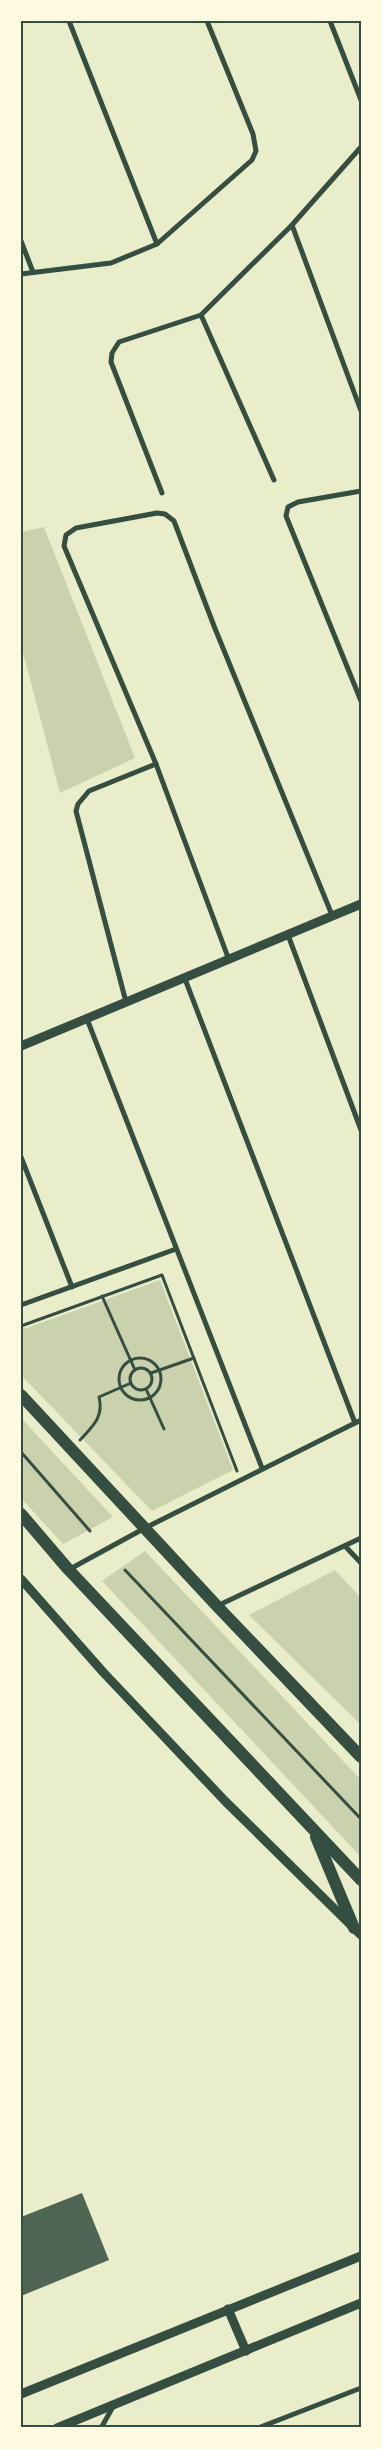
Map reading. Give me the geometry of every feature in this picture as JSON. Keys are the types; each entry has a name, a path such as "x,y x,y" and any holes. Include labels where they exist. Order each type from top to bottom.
{"main road":[{"path":"21,1395 217,1606 361,1757"},
{"path":"21,1514 68,1569 361,1880"},
{"path":"313,1830 357,1931"}],"street":[{"path":"68,21 157,244"},
{"path":"21,274 111,263 157,244 246,166 256,152 256,144 207,21"},
{"path":"330,21 361,100"},
{"path":"162,493 111,362 112,353 119,342 201,315 292,225 361,147"},
{"path":"292,225 361,411"},
{"path":"21,241 33,272"},
{"path":"201,315 274,480"},
{"path":"361,491 298,502 288,507 286,516 361,701"},
{"path":"229,960 156,764 64,546 63,540 70,531 101,523 157,513 169,517 176,525 214,626 332,915"},
{"path":"126,1002 76,811 78,804 89,790 156,764"},
{"path":"21,1046 361,904"},
{"path":"288,934 361,1130"},
{"path":"68,1569 262,1468 358,1421 185,979"},
{"path":"87,1019 262,1468"},
{"path":"21,1157 72,1287"},
{"path":"21,1305 176,1249"},
{"path":"217,1606 361,1538"},
{"path":"345,1546 361,1563"},
{"path":"21,1579 103,1672 225,1801 357,1931"},
{"path":"21,2394 361,2256"},
{"path":"57,2428 361,2303"},
{"path":"228,2309 246,2351"},
{"path":"258,2428 361,2388"},
{"path":"101,2428 114,2405"}],"path":[{"path":"21,1326 162,1275 238,1472 229,1476"},
{"path":"102,1296 135,1370"},
{"path":"143,1358 150,1360 160,1371 161,1384 150,1398 134,1400 128,1397 120,1387 119,1372 131,1360 143,1358"},
{"path":"146,1390 135,1389 131,1383 131,1376 135,1370 142,1368 151,1373 194,1358"},
{"path":"146,1390 152,1384 151,1373"},
{"path":"80,1441 102,1409 99,1397 131,1383"},
{"path":"146,1390 164,1429"},
{"path":"21,1452 90,1531"},
{"path":"125,1570 361,1819"}],"green space":[{"path":"44,527 135,758 60,793 21,645 21,532"},
{"path":"160,1280 233,1470 152,1511 21,1375 21,1330"},
{"path":"21,1418 113,1517 63,1544 21,1498"},
{"path":"145,1551 361,1780 361,1857 102,1581"},
{"path":"335,1570 361,1598 361,1725 249,1615"}],"building":[{"path":"82,2193 109,2260 21,2296 21,2217"}]}
